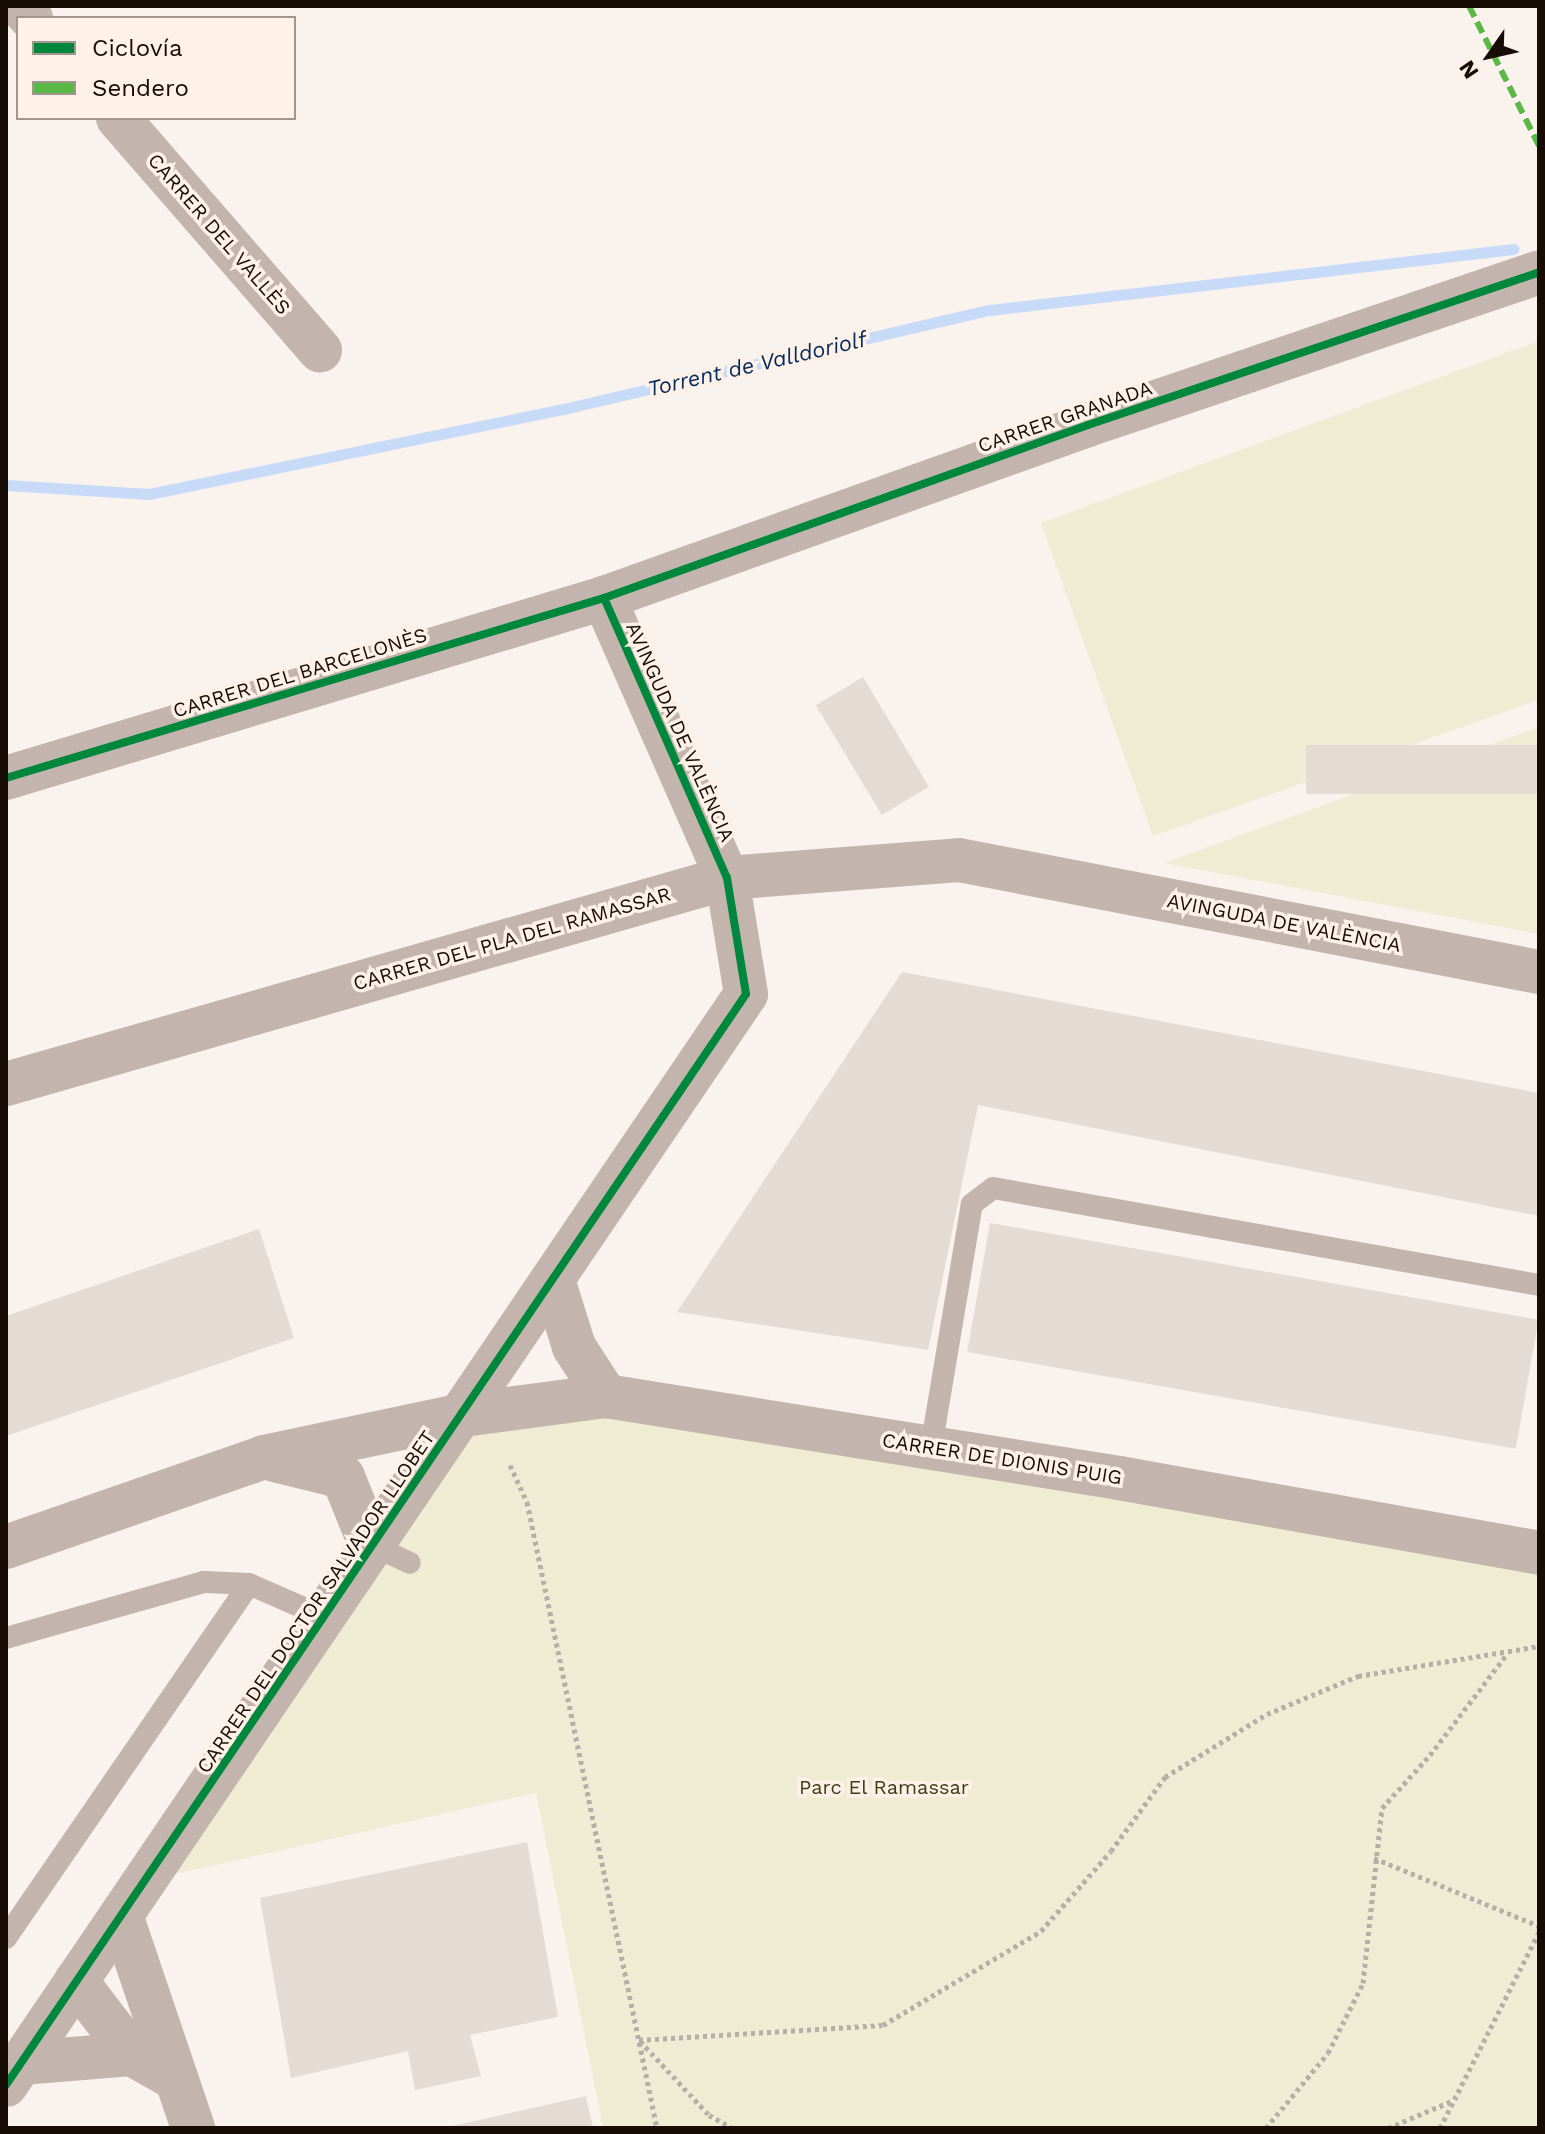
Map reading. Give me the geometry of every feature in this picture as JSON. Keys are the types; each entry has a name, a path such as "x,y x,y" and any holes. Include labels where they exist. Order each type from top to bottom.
{"street":[{"name":"CARRER DEL VALLÈS","path":"120,120 320,350"},
{"name":"CARRER GRANADA","path":"604,598 1088,425 1539,272"},
{"name":"CARRER DEL BARCELONÈS","path":"6,778 604,598"},
{"name":"AVINGUDA DE VALÈNCIA","path":"604,598 727,878"},
{"name":"CARRER DEL PLA DEL RAMASSAR","path":"6,1084 727,878 959,860 1028,873"},
{"name":"AVINGUDA DE VALÈNCIA","path":"1028,873 1539,972"},
{"name":"CARRER DEL DOCTOR SALVADOR LLOBET","path":"14,2074 122,1918 370,1544 554,1283 746,994 727,878"},
{"path":"554,1283 574,1347 606,1396"},
{"name":"CARRER DE DIONIS PUIG","path":"6,1547 264,1457 463,1415 606,1396 931,1448 1539,1553"},
{"path":"264,1457 343,1477 370,1544"},
{"path":"122,1918 193,2128"},
{"path":"76,1981 132,2054 176,2079"},
{"path":"14,2074 132,2054"}],"lane":[{"path":"931,1448 972,1204 993,1188 1539,1285"},
{"path":"370,1544 410,1563"},
{"path":"6,1638 204,1582 249,1584 322,1616"},
{"path":"6,1938 249,1584"},
{"path":"78,1638 95,1613"}],"path":[{"path":"510,1465 527,1502 657,2128"},
{"path":"639,2040 883,2025 1041,1931 1111,1851 1165,1777 1267,1714 1358,1676 1539,1646"},
{"path":"1266,2128 1328,2053 1363,1983 1374,1858 1382,1808 1430,1755 1508,1652"},
{"path":"1374,1858 1539,1929 1440,2128"},
{"path":"639,2040 709,2115 732,2128"},
{"path":"1388,2128 1452,2101"}],"green space":[{"path":"1539,341 1539,700 1153,836 1041,523"},
{"path":"1539,727 1539,934 1164,863"},
{"name":"Parc El Ramassar","path":"606,1396 1539,1553 1539,2128 603,2128 536,1793 148,1880 463,1415"}],"building":[{"path":"863,677 929,787 882,815 816,705"},
{"path":"1306,745 1539,745 1539,794 1306,794"},
{"path":"902,972 1539,1093 1539,1216 978,1105 928,1350 677,1312"},
{"path":"990,1223 1539,1320 1516,1449 967,1352"},
{"path":"259,1229 294,1338 6,1436 6,1316"},
{"path":"527,1842 558,2017 470,2035 481,2076 415,2090 408,2051 291,2078 260,1898"},
{"path":"586,2096 593,2128 448,2128 448,2127"}],"waterway":[{"name":"Torrent de Valldoriolf","path":"6,485 149,494 576,406 990,310 1513,249"}],"marked path":[{"path":"1469,6 1539,146"}],"cycle path":[{"path":"6,778 604,598 1088,425 1539,272"},
{"path":"6,2085 746,994 727,878 604,598"}]}
